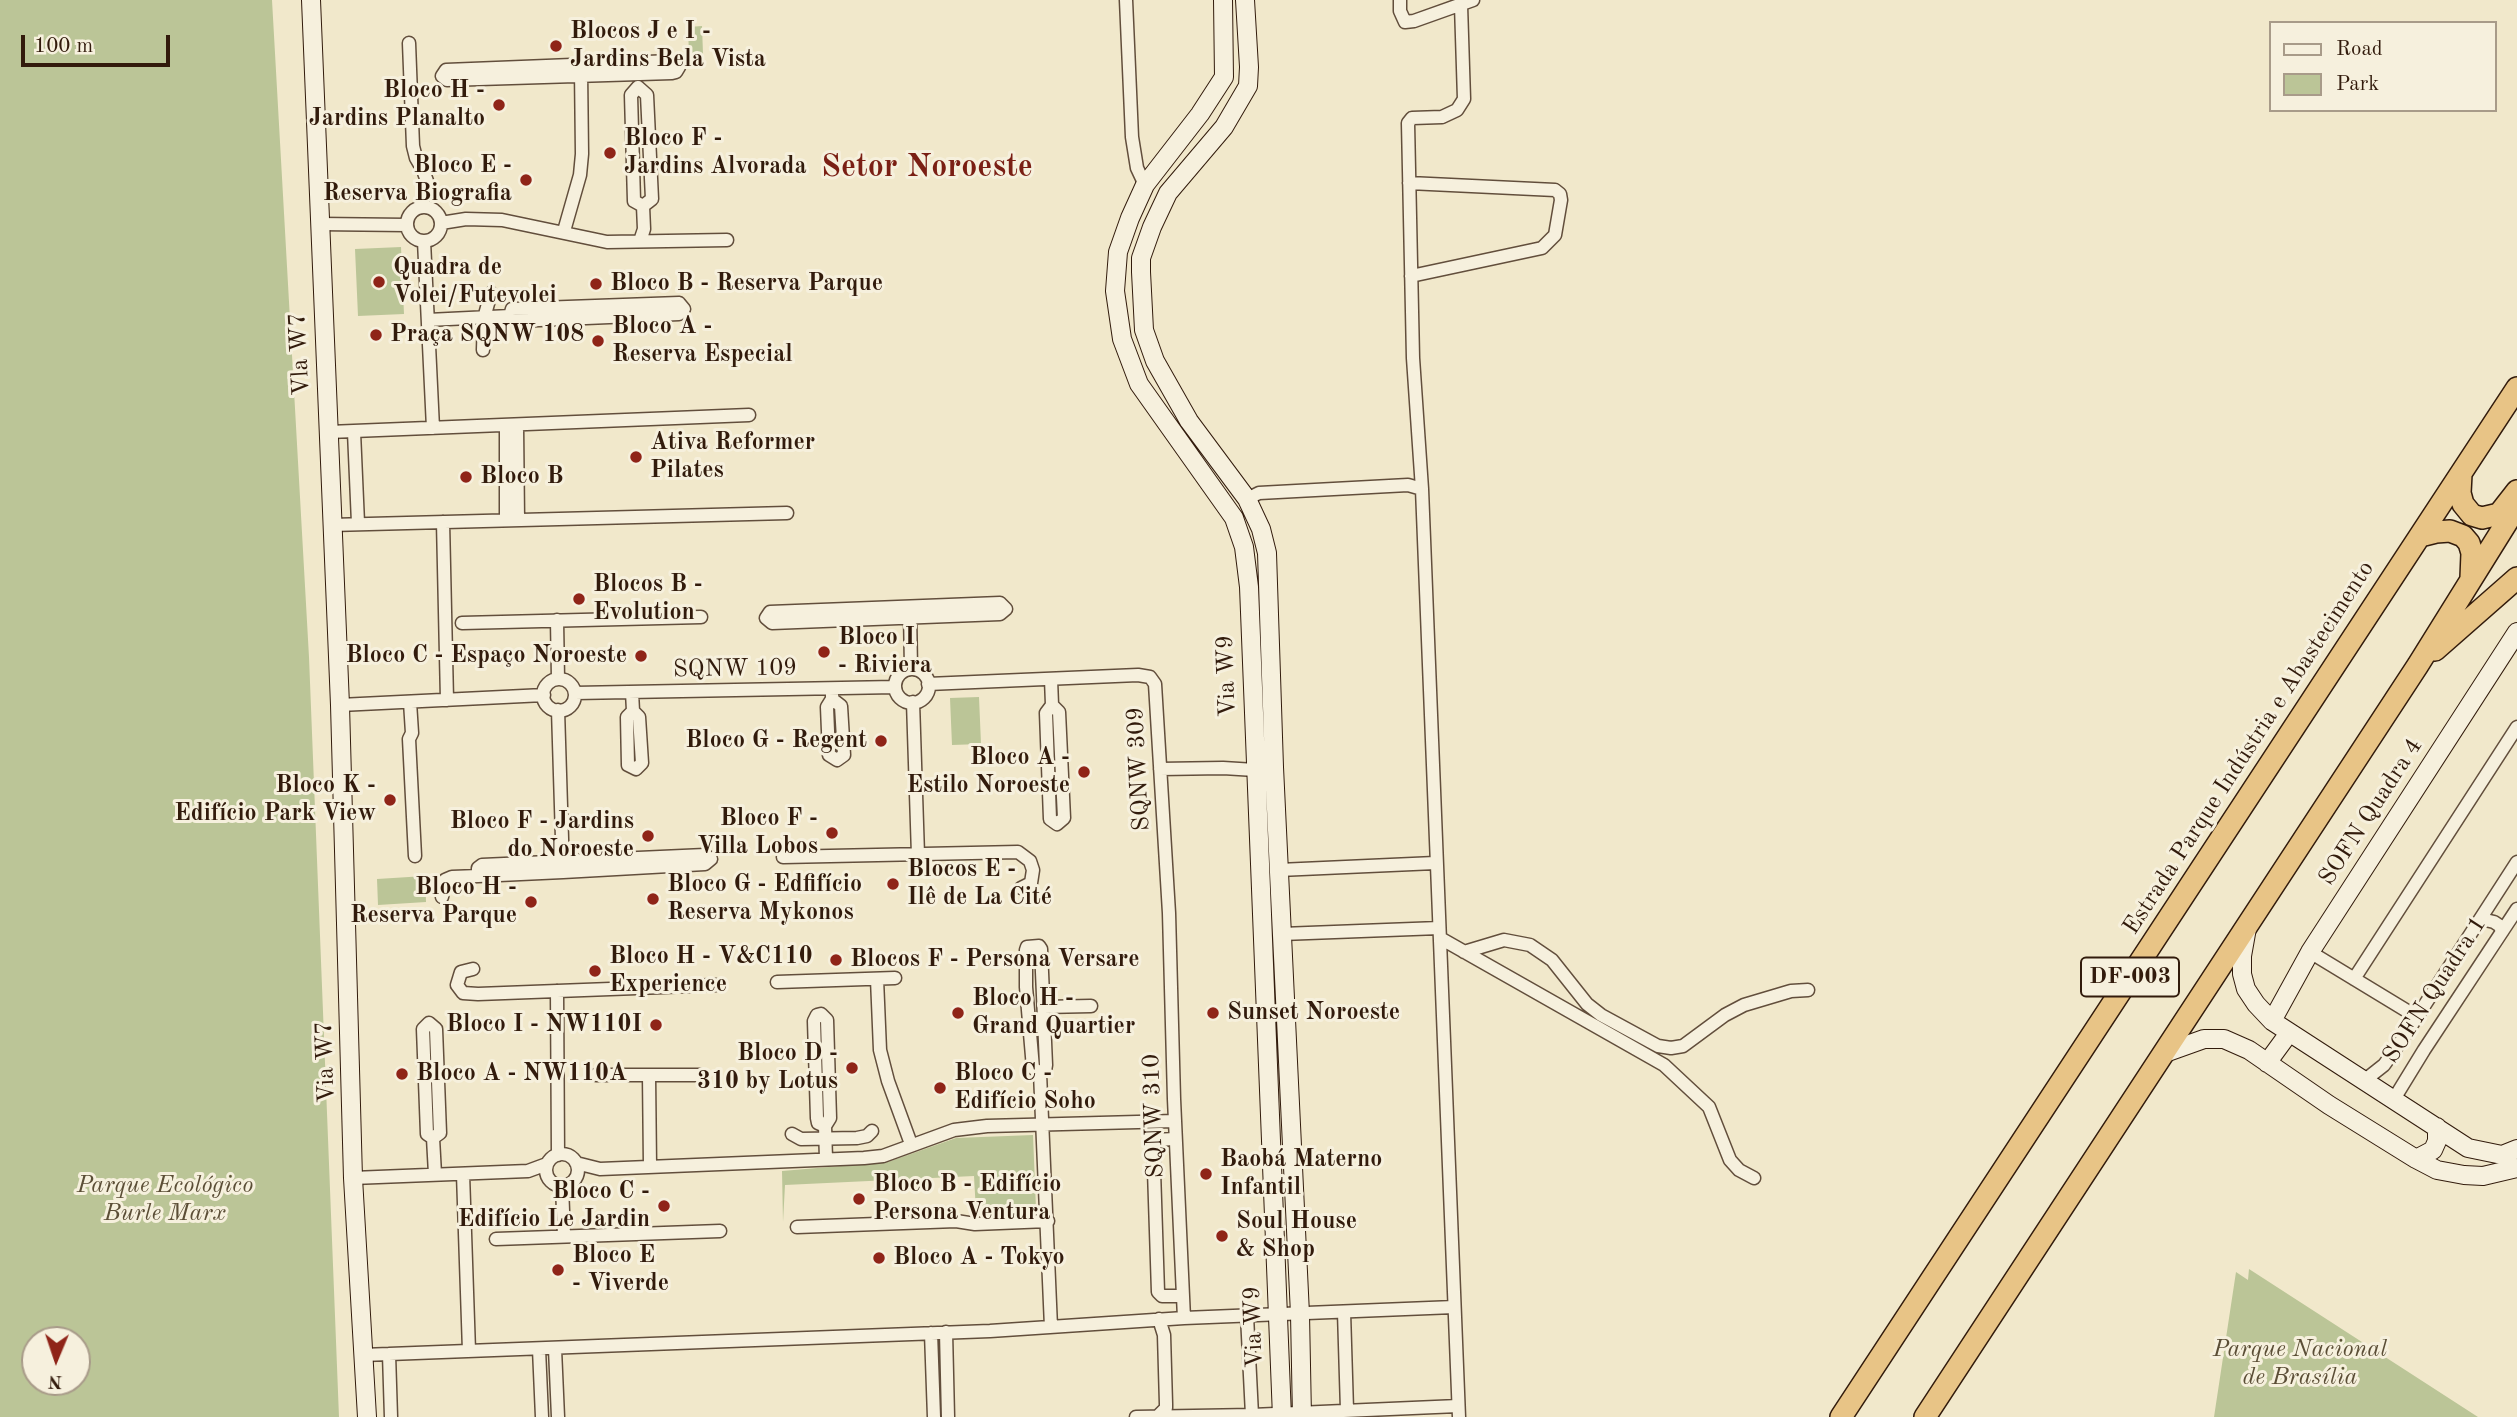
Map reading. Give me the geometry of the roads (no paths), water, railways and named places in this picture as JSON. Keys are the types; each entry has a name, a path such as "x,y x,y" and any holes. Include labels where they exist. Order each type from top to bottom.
{"highway":[{"name":"Estrada Parque Indústria e Abastecimento","path":"1841,1417 2517,387"},
{"path":"2461,474 2460,493 2463,504 2472,515 2482,518 2499,514 2517,491"},
{"name":"DF-003","path":"1924,1417 2418,665 2517,506"},
{"path":"2420,536 2450,531 2463,536 2472,553 2471,578"},
{"path":"2418,665 2517,578"}],"street":[{"name":"Vla W7","path":"311,0 340,705"},
{"path":"1126,0 1132,137 1137,168 1145,185"},
{"name":"Via W9","path":"1223,0 1224,77 1200,114 1145,185 1118,252 1115,291 1122,339 1139,384 1234,518 1244,547 1249,587 1282,1415"},
{"name":"Via W9","path":"1245,0 1248,86 1224,127 1168,194 1152,226 1142,258 1141,272 1144,330 1155,361 1189,421 1247,499 1261,529 1267,553 1302,1415"},
{"path":"1136,1417 1302,1415 1348,1410 1459,1412 1422,489 1413,358 1408,123 1412,118 1443,117 1457,110 1464,99 1467,2 1405,22 1400,11 1400,0"},
{"path":"409,43 413,145 426,181 420,207"},
{"path":"581,70 446,70 442,76 447,80 581,70 672,61 679,66 676,72 672,73 581,70"},
{"path":"564,231 580,175 581,70"},
{"path":"638,87 647,96 652,199 643,206 634,201 631,95 638,87"},
{"path":"1409,183 1555,190 1560,194 1561,200 1555,235 1542,248 1411,276"},
{"path":"640,241 644,229 643,206"},
{"path":"420,207 435,210 441,223 436,236 424,242 411,236 407,225 413,210 420,207"},
{"path":"441,223 466,219 502,220 607,242 727,240"},
{"path":"319,224 407,225"},
{"path":"424,242 433,428"},
{"path":"484,350 484,318 491,293"},
{"path":"428,320 510,316 516,321 679,314 684,309 679,303 512,309 510,316"},
{"path":"329,432 749,415"},
{"path":"511,426 512,520"},
{"path":"354,432 358,523"},
{"path":"1247,499 1259,493 1408,485 1422,489"},
{"path":"331,525 787,513"},
{"path":"443,522 447,700"},
{"path":"911,613 770,612 766,618 772,624 911,613 1000,603 1006,609 1000,614 911,613"},
{"path":"911,613 911,669"},
{"path":"462,623 701,617"},
{"path":"557,620 558,679"},
{"name":"SOFN Quadra 4","path":"2272,1021 2310,952 2517,632"},
{"path":"911,669 921,672 928,684 924,696 913,702 899,697 895,687 900,674 911,669"},
{"name":"SQNW 309","path":"928,684 1138,675 1150,677 1155,684 1169,913"},
{"path":"558,679 571,684 575,693 570,705 558,710 546,704 544,695 546,686 558,679"},
{"path":"1051,679 1052,705 1046,713 1050,819 1057,824 1064,818 1059,712 1052,705"},
{"name":"SQNW 109","path":"575,693 832,694 895,687"},
{"path":"632,692 633,711"},
{"path":"340,705 544,695"},
{"path":"410,702 412,733 409,739 415,856"},
{"path":"913,702 918,855"},
{"name":"Via W7","path":"340,705 353,1178 367,1417"},
{"path":"558,710 563,868"},
{"path":"2354,979 2517,727"},
{"path":"1160,769 1223,768 1255,771 1274,767"},
{"path":"782,857 1018,852 1030,861 1033,870 1031,883 1021,888"},
{"path":"442,897 445,880 452,877 478,876 478,868 482,865 563,868 705,864 711,859 705,855 563,868"},
{"path":"2365,1080 2384,1065 2404,1037 2517,862"},
{"path":"1279,870 1435,863"},
{"name":"SOFN Quadra 1","path":"2394,1099 2517,909"},
{"name":"SQNW 310","path":"1169,913 1182,1296 1180,1318 1172,1335 1176,1409 1186,1416"},
{"path":"2481,919 2494,922 2500,926 2502,932"},
{"name":"SOFN Quadra 1","path":"2248,924 2242,956 2242,974 2246,989 2272,1021 2468,1148 2502,1155 2517,1149"},
{"path":"1282,934 1439,933 1464,952 1664,1065 1709,1107 1730,1160 1739,1170 1754,1178"},
{"path":"1464,952 1504,940 1530,945 1552,960 1587,1004 1601,1015 1658,1046 1671,1048 1683,1046 1744,1005 1791,990 1808,990"},
{"path":"1038,946 1041,949 1046,1065 1045,1071 1040,1073 1033,1068 1027,987 1027,947 1038,946"},
{"path":"2310,952 2417,1017"},
{"path":"473,969 461,972 457,985 463,993 716,985"},
{"path":"777,982 895,978"},
{"path":"877,979 880,1050 888,1081 911,1144"},
{"path":"2256,1004 2290,987"},
{"path":"557,991 558,1155"},
{"path":"1044,1007 1091,1006"},
{"path":"825,1132 817,1118 814,1021 817,1015 821,1014 827,1020 830,1118 825,1132 826,1159"},
{"path":"429,1023 436,1029 440,1133 433,1138 427,1134 423,1029 429,1023"},
{"path":"2267,1063 2289,1033"},
{"path":"2404,1037 2412,1046 2424,1050"},
{"path":"2162,1054 2204,1039 2224,1039 2249,1050 2437,1170 2483,1176 2517,1168"},
{"path":"1040,1073 1051,1327"},
{"path":"649,1074 650,1166"},
{"path":"596,1075 701,1074"},
{"path":"528,1171 561,1183 600,1169 883,1156 954,1130 987,1126 1175,1121"},
{"path":"2416,1159 2433,1150 2437,1141 2437,1127"},
{"path":"792,1134 801,1139 825,1132 862,1138 872,1131"},
{"path":"433,1138 435,1174"},
{"path":"1175,1139 1153,1140 1158,1292 1162,1296 1182,1296"},
{"path":"353,1178 528,1171 547,1164 558,1155 569,1156 576,1163 600,1169"},
{"path":"561,1183 578,1174 576,1163"},
{"path":"547,1164 547,1173 561,1183"},
{"path":"463,1174 469,1351"},
{"path":"561,1183 564,1236"},
{"path":"797,1227 956,1221 975,1224 1048,1221"},
{"path":"496,1239 720,1231"},
{"path":"363,1355 931,1333 1180,1318 1454,1307"},
{"path":"1344,1312 1348,1410"},
{"path":"1247,1316 1252,1415"},
{"path":"1159,1415 1164,1412 1166,1404 1164,1335 1160,1319"},
{"path":"946,1332 948,1417"},
{"path":"931,1333 934,1417"},
{"path":"539,1349 542,1417"},
{"path":"555,1349 558,1417"},
{"path":"389,1354 391,1417"}],"place":[{"name":"Blocos J e I - Jardins Bela Vista","path":"556,46"},
{"name":"Bloco H - Jardins Planalto","path":"499,105"},
{"name":"Bloco F - Jardins Alvorada","path":"610,153"},
{"name":"Bloco E - Reserva Biografia","path":"526,180"},
{"name":"Quadra de Volei/Futevolei","path":"379,282"},
{"name":"Bloco B - Reserva Parque","path":"596,284"},
{"name":"Praça SQNW 108","path":"376,335"},
{"name":"Bloco A - Reserva Especial","path":"598,341"},
{"name":"Ativa Reformer Pilates","path":"636,457"},
{"name":"Bloco B","path":"466,477"},
{"name":"Blocos B - Evolution","path":"579,599"},
{"name":"Bloco I - Riviera","path":"824,652"},
{"name":"Bloco C - Espaço Noroeste","path":"641,656"},
{"name":"Bloco G - Regent","path":"881,741"},
{"name":"Bloco A - Estilo Noroeste","path":"1084,772"},
{"name":"Bloco K - Edifício Park View","path":"390,800"},
{"name":"Bloco F - Villa Lobos","path":"832,833"},
{"name":"Bloco F - Jardins do Noroeste","path":"648,836"},
{"name":"Blocos E - Ilê de La Cité","path":"893,884"},
{"name":"Bloco G - Edfifício Reserva Mykonos","path":"653,899"},
{"name":"Bloco H - Reserva Parque","path":"531,902"},
{"name":"Blocos F - Persona Versare","path":"836,960"},
{"name":"Bloco H - V&C110 Experience","path":"595,971"},
{"name":"Bloco H - Grand Quartier","path":"958,1013"},
{"name":"Sunset Noroeste","path":"1213,1013"},
{"name":"Bloco I - NW110I","path":"656,1025"},
{"name":"Bloco D - 310 by Lotus","path":"852,1068"},
{"name":"Bloco A - NW110A","path":"402,1074"},
{"name":"Bloco C - Edifício Soho","path":"940,1088"},
{"name":"Baobá Materno Infantil","path":"1206,1174"},
{"name":"Bloco B - Edifício Persona Ventura","path":"859,1199"},
{"name":"Bloco C - Edifício Le Jardin","path":"664,1206"},
{"name":"Soul House & Shop","path":"1222,1236"},
{"name":"Bloco A - Tokyo","path":"879,1258"},
{"name":"Bloco E - Viverde","path":"558,1270"}],"district":[{"name":"Setor Noroeste","path":"927,168"}],"park label":[{"name":"Parque Ecológico Burle Marx","path":"165,1200"},
{"name":"Parque Nacional de Brasília","path":"2300,1364"}]}
